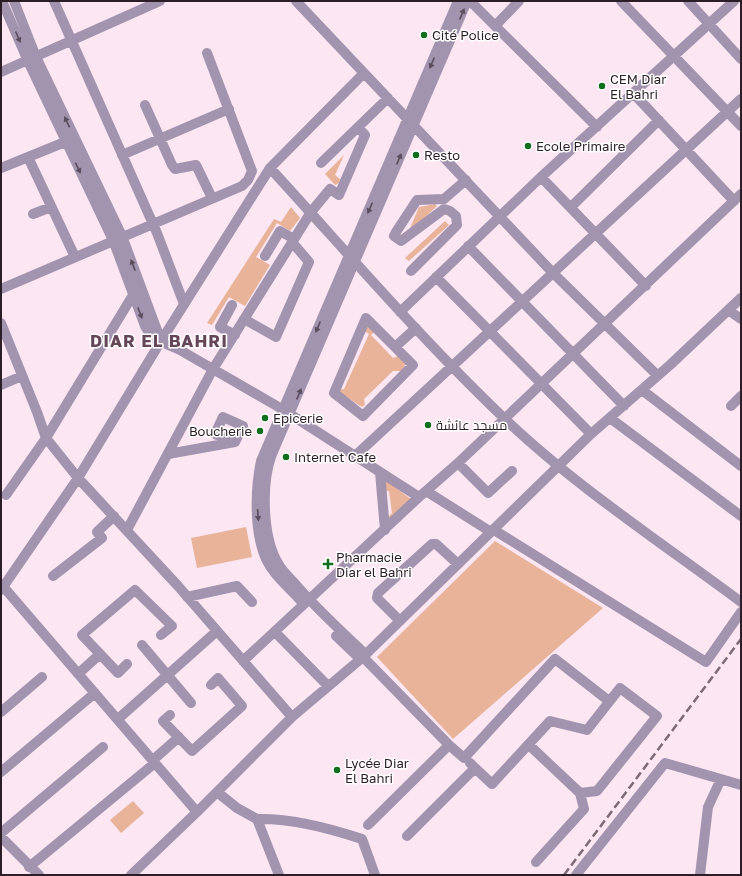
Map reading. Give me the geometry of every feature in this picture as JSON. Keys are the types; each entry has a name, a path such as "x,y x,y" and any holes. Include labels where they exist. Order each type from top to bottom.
{"street":[{"path":"2,1 32,59 117,238 161,341"},
{"path":"14,1 32,59 66,142 117,238 133,295 145,326 152,338 161,341 213,369 286,411 380,472 492,531 706,662 741,612"},
{"path":"54,1 152,223 184,304"},
{"path":"1,72 160,1"},
{"path":"296,1 553,273 657,376"},
{"path":"458,1 411,122 353,258 286,411 261,461 257,488 258,523 266,559 276,574 308,602 358,657 363,657 450,745 492,784 550,721 587,730 620,688 657,716 597,791 580,793"},
{"path":"411,122 468,1 597,127"},
{"path":"495,26 519,1"},
{"path":"688,1 741,59"},
{"path":"400,312 541,177 634,94 734,1"},
{"path":"625,2 741,126"},
{"path":"1,289 152,223 242,186 248,180 252,171 208,53"},
{"path":"197,812 118,719 2,587 78,478 161,341 270,168 364,72"},
{"path":"243,661 308,602 422,494 458,463 738,197 686,148 634,94"},
{"path":"321,163 388,98"},
{"path":"354,456 490,332 741,98"},
{"path":"145,105 172,165 176,169 196,165 212,198"},
{"path":"122,155 229,109"},
{"path":"571,207 659,120"},
{"path":"127,530 213,369 311,212 330,189 339,195 365,135 358,127"},
{"path":"1,168 66,142"},
{"path":"28,157 75,257"},
{"path":"270,168 353,258 400,312 452,367 504,418 559,467 741,602"},
{"path":"541,177 571,207 594,234 646,286"},
{"path":"411,271 457,225 456,216 444,204 416,200 394,236 401,241 444,204 466,180"},
{"path":"33,214 51,207"},
{"path":"244,319 276,337 309,262 293,241 280,231 265,256"},
{"path":"468,246 624,406"},
{"path":"436,277 591,434"},
{"path":"3,499 46,438 133,295"},
{"path":"131,875 197,812 292,717 363,657 559,467 591,434 642,390 741,298"},
{"path":"232,305 220,327 234,335"},
{"path":"728,310 741,319"},
{"path":"366,318 395,347 413,365 362,416 334,393 366,318"},
{"path":"1,324 46,438 78,478 187,597 292,717"},
{"path":"395,347 416,328"},
{"path":"1,384 22,376"},
{"path":"642,390 741,466"},
{"path":"731,406 741,396"},
{"path":"610,418 741,516"},
{"path":"168,454 235,442"},
{"path":"458,463 488,493 512,471"},
{"path":"380,472 385,530"},
{"path":"53,576 102,538 97,532 114,516"},
{"path":"400,621 377,598 378,593 432,544 436,544 458,564"},
{"path":"187,597 237,586 252,602"},
{"path":"127,664 118,673 82,635 136,590 172,626 161,635"},
{"path":"118,719 217,631"},
{"path":"275,632 328,686"},
{"path":"142,645 191,703"},
{"path":"78,674 100,654"},
{"path":"464,758 555,658 609,701"},
{"path":"1,712 42,677"},
{"path":"170,715 163,721 192,751 242,706 218,678 210,684"},
{"path":"1,772 95,693"},
{"path":"29,867 154,761 179,737"},
{"path":"368,825 450,745"},
{"path":"529,745 580,793 584,809 536,862"},
{"path":"1,833 103,747"},
{"path":"576,875 665,763 720,781 741,785"},
{"path":"407,836 475,768"},
{"path":"700,875 708,807 720,781"},
{"path":"217,792 238,808 257,819 278,818 341,832 362,839 375,875"},
{"path":"257,819 279,875"},
{"path":"1,837 29,867 39,875"}],"shaded area":[{"path":"344,155 335,175 340,179 339,183 335,185 325,174"},
{"path":"435,204 437,206 408,233 419,207"},
{"path":"291,207 300,218 290,231 277,223 256,257 270,265 245,306 229,297 212,325 207,323 274,219 281,222"},
{"path":"445,221 449,225 409,261 405,258"},
{"path":"367,325 375,332 371,335 393,358 398,356 406,364 401,371 393,371 364,399 365,405 362,407 337,391 344,389 369,334 364,331"},
{"path":"387,481 412,500 389,524 386,519 392,513 389,491 384,491 384,482"},
{"path":"246,527 252,557 197,568 191,538"},
{"path":"495,541 603,608 453,739 377,657"},
{"path":"133,801 144,813 121,833 110,820"}],"railway":[{"path":"564,875 741,639"}],"place":[{"name":"Cité Police","path":"424,35"},
{"name":"CEM Diar El Bahri","path":"602,86"},
{"name":"Ecole Primaire","path":"528,146"},
{"name":"Resto","path":"416,155"},
{"name":"Epicerie","path":"265,418"},
{"name":"مسجد عائشة","path":"428,425"},
{"name":"Boucherie","path":"260,431"},
{"name":"Internet Cafe","path":"286,457"},
{"name":"Pharmacie Diar el Bahri","path":"328,564"},
{"name":"Lycée Diar El Bahri","path":"337,770"}],"district":[{"name":"DIAR EL BAHRI","path":"159,341"}]}
